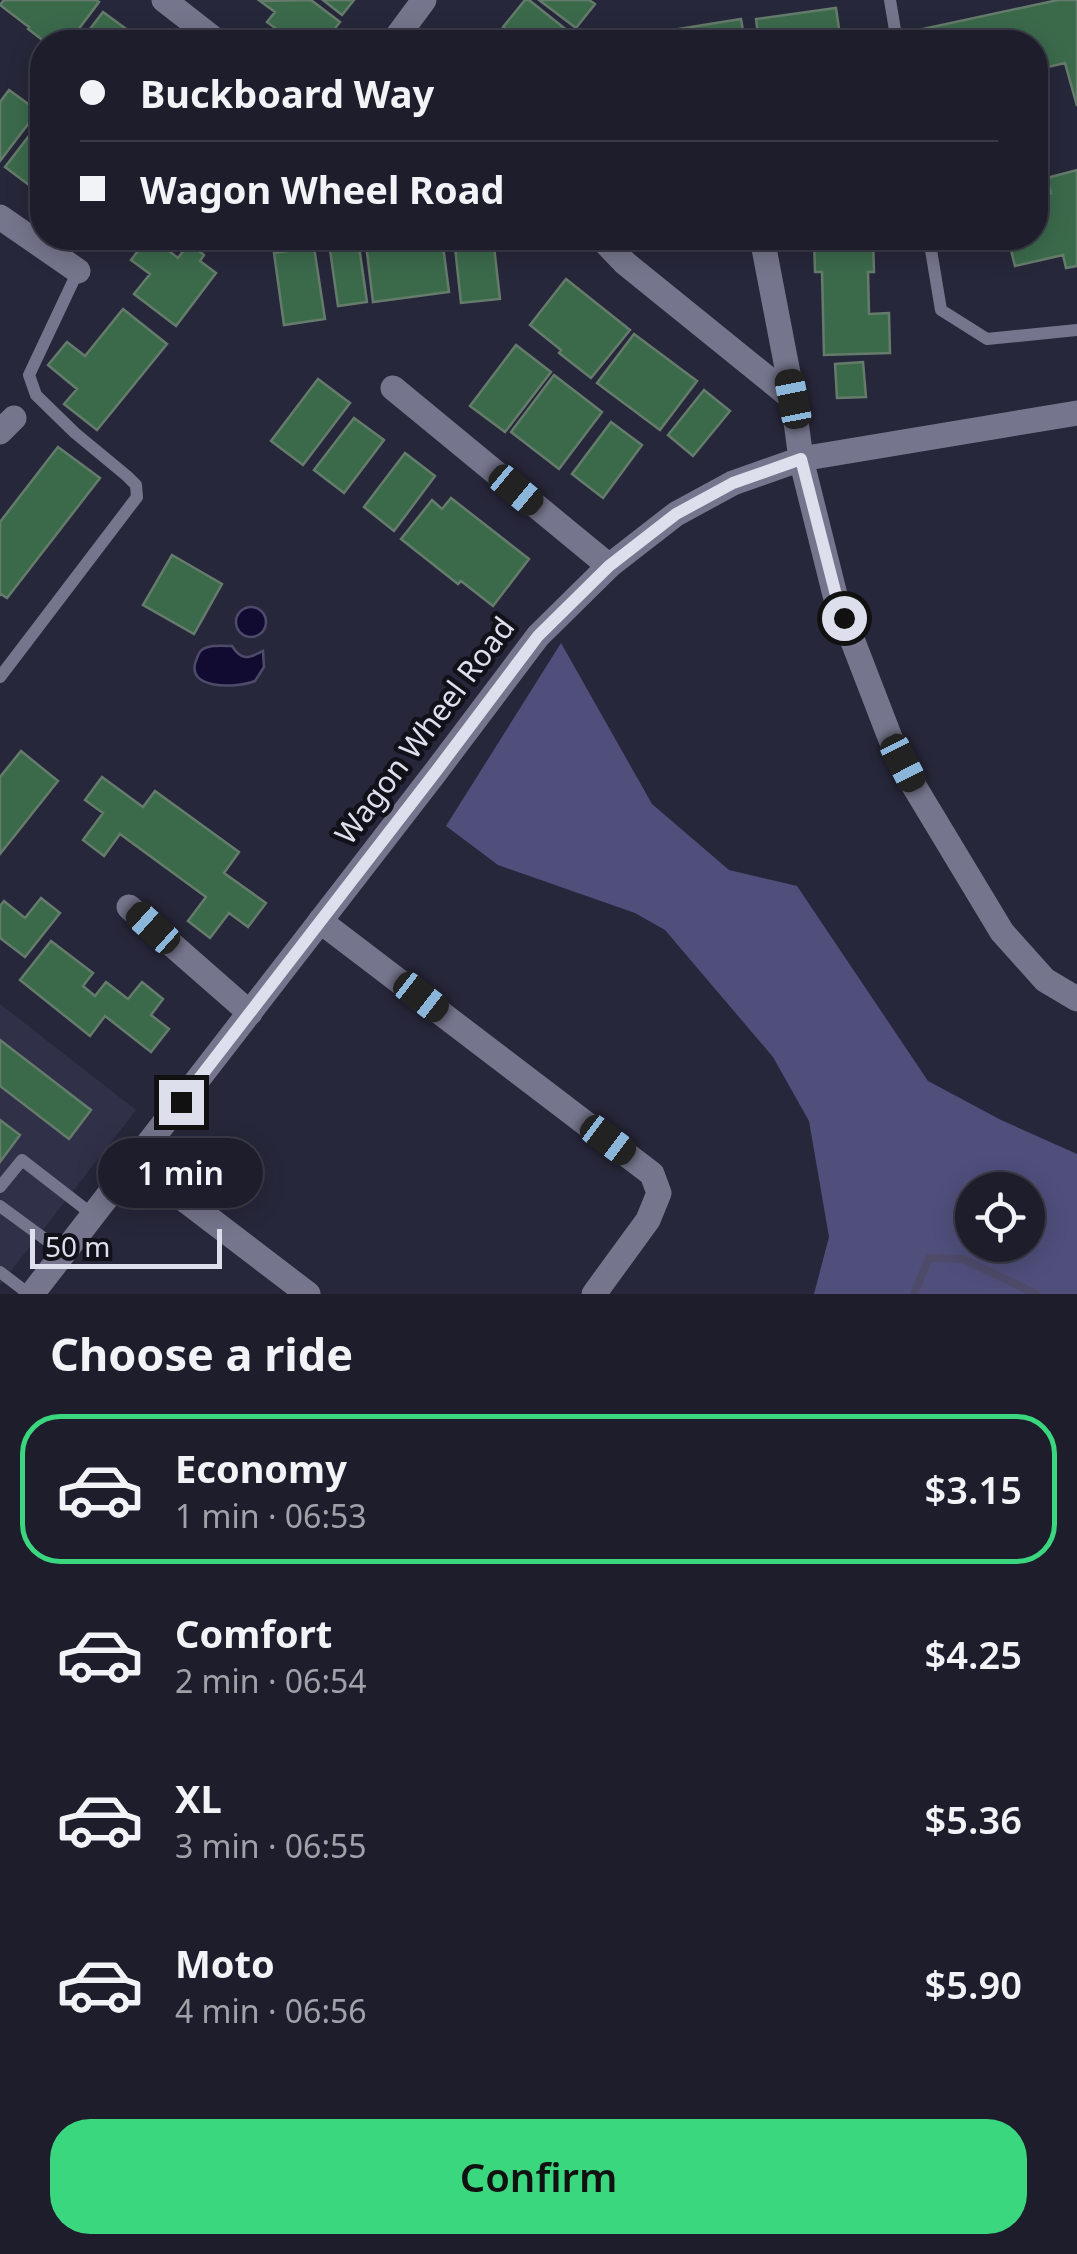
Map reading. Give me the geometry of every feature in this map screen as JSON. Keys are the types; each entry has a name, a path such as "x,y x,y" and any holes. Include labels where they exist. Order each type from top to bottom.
{"street":[{"path":"164,0 203,30"},
{"path":"401,30 424,0"},
{"path":"0,217 30,238"},
{"path":"47,250 78,272"},
{"path":"613,250 793,399"},
{"path":"764,250 801,459 836,595 878,709 914,786 1002,932 1045,980 1077,999"},
{"path":"392,388 609,566"},
{"name":"Wagon Wheel Road","path":"30,1294 538,636 609,566 676,514 733,483 801,459 1077,413"},
{"path":"129,907 250,1012"},
{"path":"320,922 652,1174 660,1193 648,1220 594,1294"},
{"path":"135,1162 308,1294"}],"lane":[{"path":"890,0 895,30"},
{"path":"931,250 941,310 986,338 1077,330"},
{"path":"0,677 137,497 136,486 127,476 36,395 29,374 78,272"},
{"path":"0,1187 22,1160 94,1215"},
{"path":"0,1206 64,1253"},
{"path":"0,1272 30,1294"}],"shaded area":[{"path":"251,607 265,616 266,622 257,636 251,637 237,628 236,622 245,608"},
{"path":"561,643 652,804 729,870 797,886 928,1081 1077,1154 1077,1294 814,1294 829,1237 809,1121 773,1057 665,930 635,913 498,865 446,826"},
{"path":"232,646 243,657 263,651 264,667 255,681 225,686 204,682 197,676 194,669 202,650"},
{"path":"0,1004 136,1110 0,1285"}],"building":[{"path":"4,0 99,2 78,30 30,31 0,5"},
{"path":"311,0 340,22 334,30 278,30 267,22 275,12 260,1"},
{"path":"323,0 354,0 342,15"},
{"path":"529,0 567,30 507,30 503,27"},
{"path":"539,0 589,0 595,4 576,28"},
{"path":"1058,0 1077,0 1077,106 1065,63 1048,67 1048,30 923,29"},
{"path":"836,8 839,30 757,30 756,19"},
{"path":"103,12 128,30 89,30"},
{"path":"741,19 743,30 673,30"},
{"path":"9,90 30,105 30,122 0,161 0,102"},
{"path":"30,135 30,186 5,167"},
{"path":"1077,170 1077,266 1066,268 1063,255 1015,266 1011,250 1048,250 1048,178"},
{"path":"139,250 168,250 178,258 184,250 198,250 204,255 200,261 216,273 176,326 134,294 150,274 131,260"},
{"path":"314,250 325,319 284,325 274,253"},
{"path":"330,250 360,250 367,302 338,306"},
{"path":"367,250 444,250 449,292 373,302"},
{"path":"455,250 494,250 500,299 461,303"},
{"path":"814,250 873,250 874,272 868,272 869,314 889,313 890,353 824,355 822,272 815,272"},
{"path":"566,279 630,330 591,378 530,325"},
{"path":"123,309 167,344 97,430 64,404 77,389 48,365 67,342 85,356"},
{"path":"634,334 697,381 660,430 597,383"},
{"path":"516,345 551,372 505,432 470,406"},
{"path":"863,362 866,397 837,398 835,364"},
{"path":"554,375 602,412 559,469 511,432"},
{"path":"318,379 350,403 303,465 271,441"},
{"path":"704,390 730,411 693,456 668,435"},
{"path":"354,418 384,440 344,493 314,470"},
{"path":"611,422 642,445 603,498 572,474"},
{"path":"58,447 100,478 7,598 0,595 0,522"},
{"path":"405,453 435,476 394,531 364,507"},
{"path":"451,498 529,559 493,606 401,539 432,500 442,509"},
{"path":"172,555 222,584 194,634 143,605"},
{"path":"21,751 58,781 0,854 0,777"},
{"path":"102,777 143,807 155,791 239,852 224,873 266,903 248,927 229,913 210,938 188,921 206,897 120,834 104,856 83,840 103,813 85,800"},
{"path":"41,898 60,913 25,957 0,938 0,906 4,901 25,918"},
{"path":"51,941 93,973 83,986 95,996 106,982 128,999 142,982 163,999 151,1015 169,1029 151,1052 105,1016 90,1036 20,980"},
{"path":"0,1040 91,1110 69,1139 0,1086"},
{"path":"0,1120 20,1135 0,1162"}],"waterway":[{"path":"914,1294 929,1258 963,1259 1036,1294"}],"route":[{"path":"181,1102 538,636 609,566 676,514 733,483 801,459 844,618"}]}
